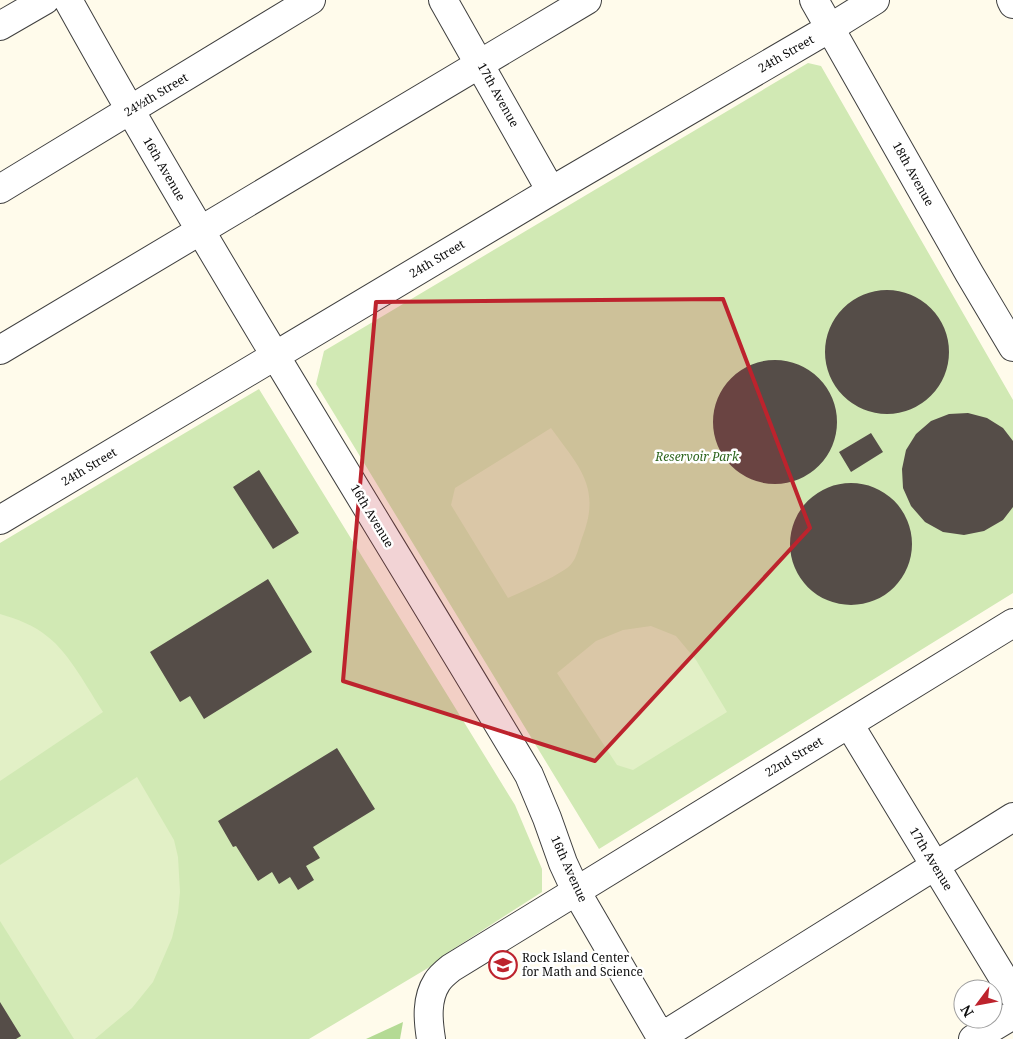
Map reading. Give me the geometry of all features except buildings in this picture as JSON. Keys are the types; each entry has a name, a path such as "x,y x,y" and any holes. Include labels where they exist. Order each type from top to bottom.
{"street":[{"path":"0,26 44,0"},
{"name":"16th Avenue","path":"68,0 130,111 274,356 529,775 548,818 563,863 576,890 662,1038"},
{"name":"24½th Street","path":"0,189 311,0"},
{"name":"17th Avenue","path":"443,0 551,191"},
{"path":"0,350 587,0"},
{"name":"18th Avenue","path":"814,0 1013,347"},
{"name":"24th Street","path":"0,520 875,0"},
{"path":"1011,0 1013,4"},
{"name":"22nd Street","path":"431,1039 427,1018 430,1000 437,981 451,968 1013,623"},
{"name":"17th Avenue","path":"849,724 1013,994"},
{"path":"662,1038 1013,817"},
{"path":"973,1039 1013,1015"}],"highlighted area":[{"path":"723,299 810,528 595,761 343,681 376,302"}],"green space":[{"name":"Reservoir Park","path":"808,63 821,66 1013,400 1013,593 599,849 316,384 324,351"},
{"path":"259,389 515,805 542,869 542,892 444,955 433,965 309,1039 0,1039 0,543"},
{"path":"551,428 578,466 584,479 590,505 588,520 577,555 568,567 543,582 508,598 451,505 455,488"},
{"path":"0,614 31,626 56,644 78,672 103,712 0,781"},
{"path":"651,626 676,636 696,660 727,712 633,770 617,765 557,673 596,641 623,630"},
{"path":"137,777 174,840 178,857 180,892 178,913 172,938 153,982 132,1008 95,1039 74,1039 0,921 0,865"},
{"path":"403,1022 400,1039 366,1039"}],"place":[{"name":"Rock Island Center for Math and Science","path":"503,965"}]}
